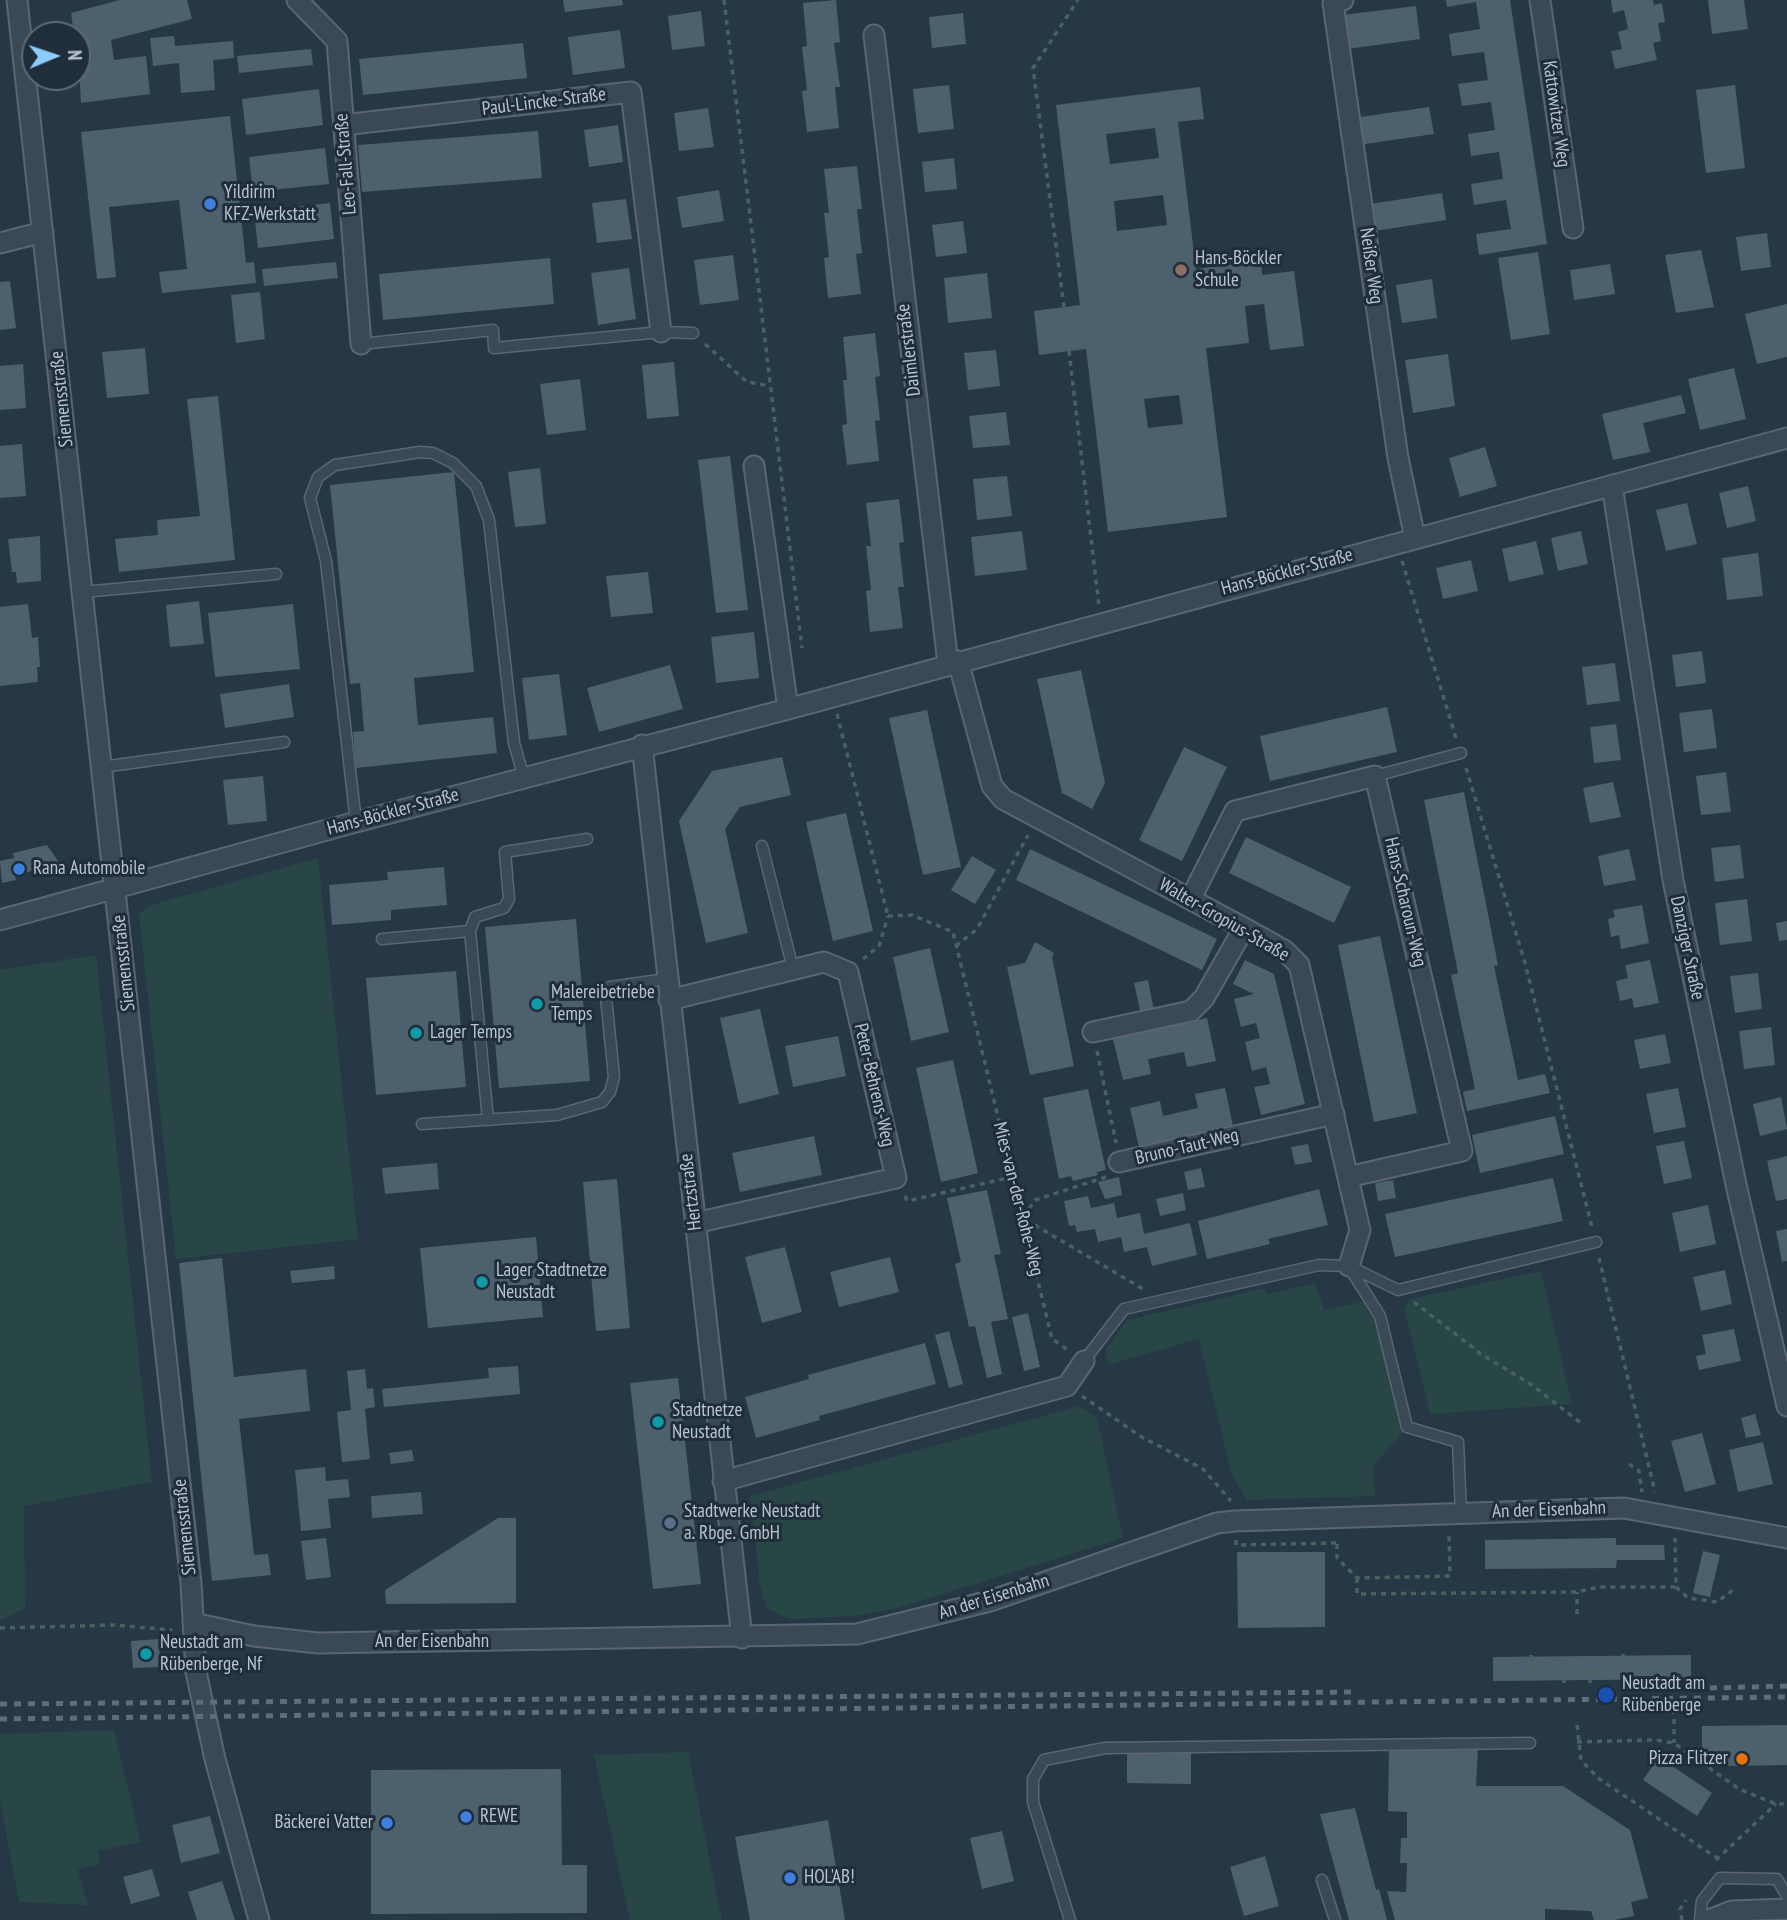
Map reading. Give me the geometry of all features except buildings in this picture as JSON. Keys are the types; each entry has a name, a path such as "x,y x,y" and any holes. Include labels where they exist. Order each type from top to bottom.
{"street":[{"name":"Siemensstraße","path":"17,0 115,887 194,1628 196,1672 205,1717 259,1920"},
{"name":"Leo-Fall-Straße","path":"297,0 337,41 362,344"},
{"name":"Neißer Weg","path":"1343,0 1333,3 1398,457 1415,538"},
{"name":"Kattowitzer Weg","path":"1540,0 1573,228"},
{"name":"Daimlerstraße","path":"874,35 953,663"},
{"name":"Paul-Lincke-Straße","path":"343,125 631,92 661,332"},
{"path":"0,243 43,232"},
{"name":"Hans-Böckler-Straße","path":"0,920 356,821 788,709 1787,438"},
{"path":"754,466 788,709"},
{"name":"Danziger Straße","path":"1612,485 1673,880 1737,1189 1787,1406"},
{"name":"Walter-Gropius-Straße","path":"953,663 992,786 1003,799 1284,950 1299,965 1360,1230 1349,1266"},
{"name":"Hertzstraße","path":"642,745 666,979 742,1638"},
{"path":"1191,898 1235,811 1376,776"},
{"name":"Hans-Scharoun-Weg","path":"1348,1177 1462,1151 1376,776"},
{"path":"1093,1032 1191,1011 1204,998 1244,928"},
{"path":"669,1000 824,962 848,972"},
{"name":"Peter-Behrens-Weg","path":"848,972 896,1178"},
{"name":"Bruno-Taut-Weg","path":"1119,1162 1334,1114"},
{"path":"695,1223 896,1178"},
{"path":"723,1480 1068,1386 1084,1362"},
{"name":"An der Eisenbahn","path":"194,1628 318,1643 857,1634 990,1601 1217,1523 1235,1521 1614,1508 1787,1538"},
{"path":"1709,1920 1732,1911 1787,1909"}],"lane":[{"path":"362,344 493,330 494,348 661,332 693,333"},
{"path":"356,821 326,561 310,498 317,477 335,465 420,452 433,453 453,463 476,486 489,520 514,743 524,778"},
{"path":"83,592 276,573"},
{"path":"102,767 284,742"},
{"path":"1376,776 1461,753"},
{"path":"488,1120 470,931 475,917 504,908 509,899 505,852 587,839"},
{"path":"762,846 793,969"},
{"path":"382,939 470,931"},
{"path":"422,1125 557,1115 602,1102 610,1092 614,1077 606,997 610,987 666,979"},
{"path":"1084,1362 1124,1309 1319,1265 1349,1266 1398,1290 1596,1242"},
{"path":"1349,1266 1380,1316 1407,1427 1458,1442 1455,1513"},
{"path":"1070,1920 1033,1801 1032,1779 1044,1760 1118,1747 1530,1743"},
{"path":"1700,1920 1702,1901 1720,1878 1777,1879 1787,1896"},
{"path":"1322,1880 1335,1920"}],"path":[{"path":"724,0 804,661"},
{"path":"1063,307 1033,68 1078,0"},
{"path":"693,333 747,382 771,386"},
{"path":"1069,351 1101,622"},
{"path":"833,695 888,916 879,946 848,972"},
{"path":"888,916 912,915 953,932 956,946 978,929 1037,817"},
{"name":"Mies-van-der-Rohe-Weg","path":"956,946 1052,1339 1084,1362"},
{"name":"Bruno-Taut-Weg","path":"1093,1032 1119,1162"},
{"path":"1119,1162 1106,1177 1035,1200 1023,1218 1164,1301"},
{"path":"896,1178 907,1201 1012,1177"},
{"path":"1398,1290 1480,1354 1532,1385 1582,1424"},
{"path":"1068,1386 1140,1436 1203,1469 1232,1503 1236,1545 1337,1543 1337,1558 1357,1578 1357,1594 1577,1592 1599,1587 1676,1587 1688,1598 1717,1602 1733,1590"},
{"path":"1629,1464 1639,1471 1651,1513 1675,1531 1676,1587"},
{"path":"1357,1578 1450,1576 1455,1513"},
{"path":"1577,1592 1577,1614"},
{"path":"0,1628 114,1625 194,1628"},
{"path":"1623,1654 1624,1683"},
{"path":"1531,1655 1531,1683"},
{"path":"1564,1655 1564,1683"},
{"path":"1590,1655 1590,1683"},
{"path":"1531,1669 1624,1669"},
{"path":"1674,1709 1674,1743"},
{"path":"1577,1724 1581,1760 1598,1778 1717,1858 1776,1804"},
{"path":"1577,1742 1655,1740 1674,1743 1739,1788 1776,1804 1787,1804"}],"green space":[{"path":"318,858 358,1239 176,1259 139,914 151,905"},
{"path":"96,955 152,1482 24,1506 25,1608 0,1621 0,970"},
{"path":"1541,1271 1572,1404 1430,1414 1404,1309 1410,1299"},
{"path":"1315,1283 1324,1310 1367,1301 1376,1318 1403,1432 1373,1466 1375,1496 1247,1500 1232,1476 1199,1339 1108,1365 1106,1349 1127,1320 1265,1288 1267,1294"},
{"path":"1079,1406 1097,1418 1123,1538 894,1609 854,1616 788,1619 767,1608 760,1586 750,1496"},
{"path":"114,1730 141,1842 98,1851 100,1864 78,1870 88,1905 19,1902 0,1801 0,1734"},
{"path":"688,1752 722,1920 630,1920 594,1755"}],"railway":[{"path":"1710,1688 1787,1686"},
{"path":"0,1704 1357,1692"},
{"path":"0,1719 1787,1697"}],"place":[{"name":"Yildirim KFZ-Werkstatt","path":"210,204"},
{"name":"Hans-Böckler Schule","path":"1181,270"},
{"name":"Rana Automobile","path":"19,869"},
{"name":"Malereibetriebe Temps","path":"537,1004"},
{"name":"Lager Temps","path":"416,1033"},
{"name":"Lager Stadtnetze Neustadt","path":"482,1282"},
{"name":"Stadtnetze Neustadt","path":"658,1422"},
{"name":"Stadtwerke Neustadt a. Rbge. GmbH","path":"670,1523"},
{"name":"Neustadt am Rübenberge, Nf","path":"146,1654"},
{"name":"Neustadt am Rübenberge","path":"1606,1695"},
{"name":"Pizza Flitzer","path":"1742,1759"},
{"name":"REWE","path":"466,1817"},
{"name":"Bäckerei Vatter","path":"387,1823"},
{"name":"HOL'AB!","path":"790,1878"}]}
